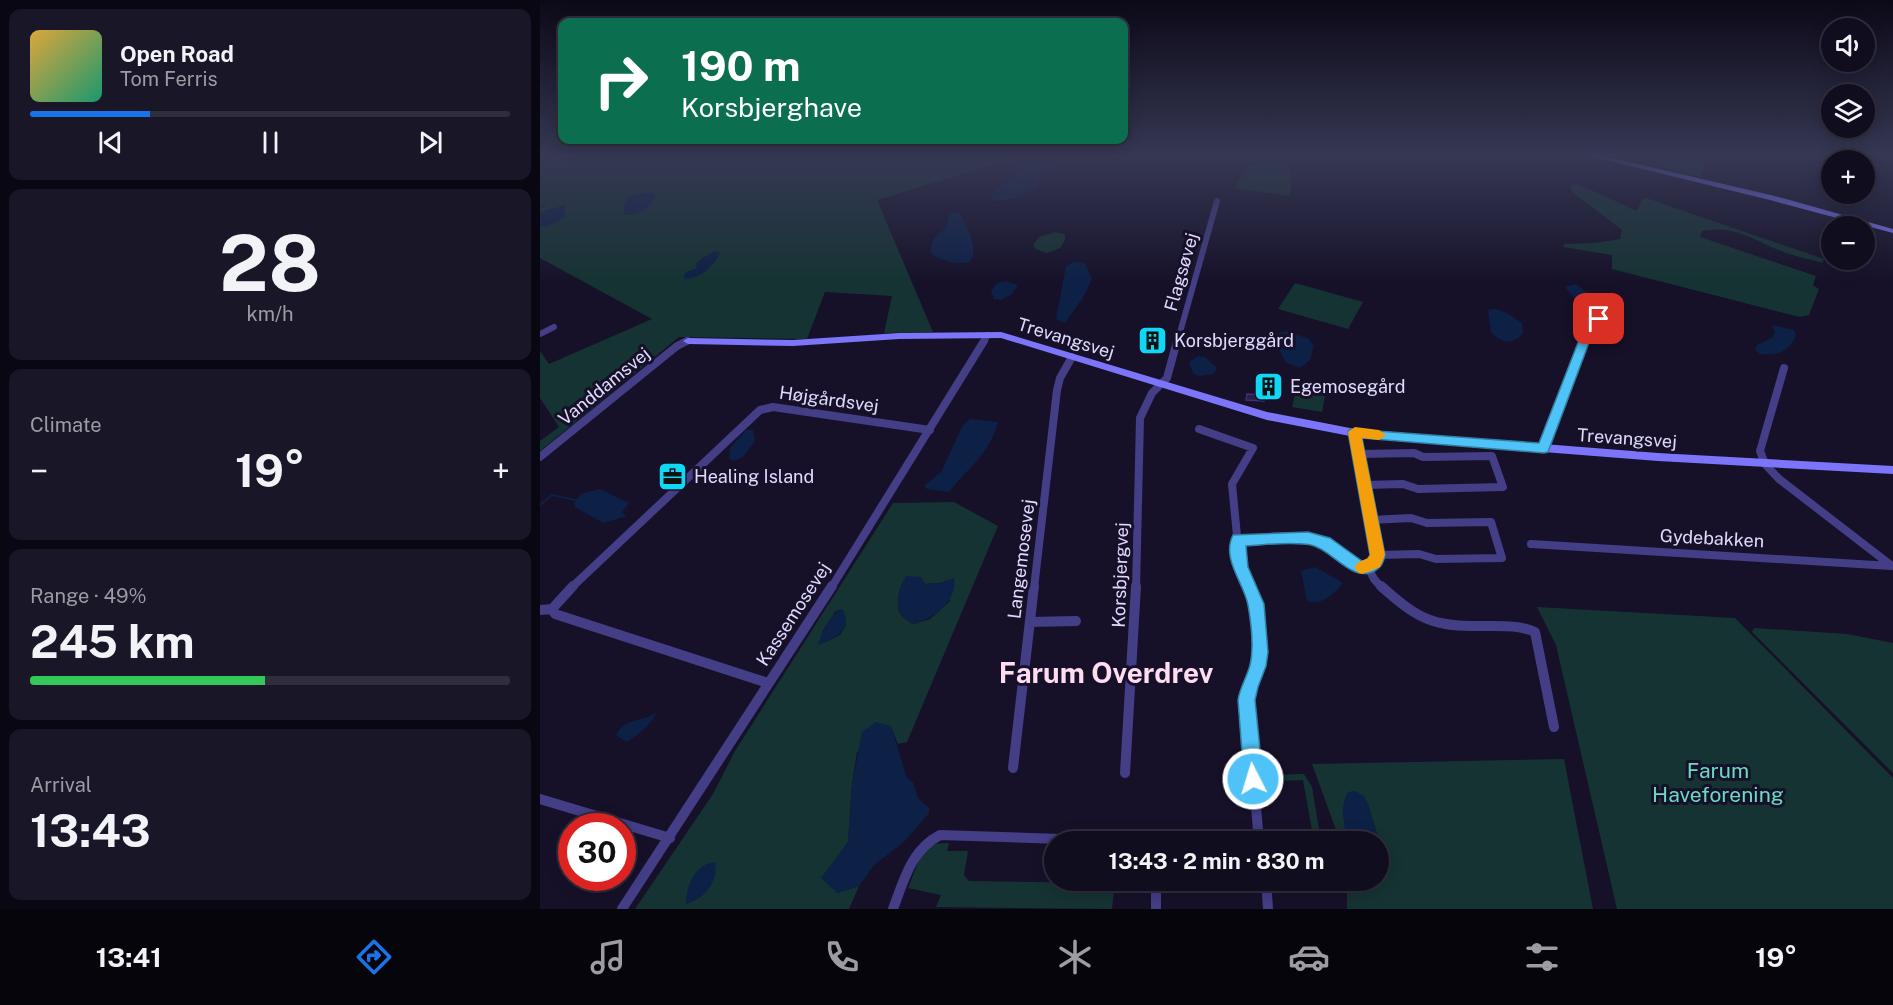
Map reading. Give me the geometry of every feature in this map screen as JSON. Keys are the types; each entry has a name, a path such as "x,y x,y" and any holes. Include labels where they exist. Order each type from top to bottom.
{"street":[{"path":"1771,197 1893,231"},
{"name":"Flagsøvej","path":"1160,384 1167,378 1217,201"},
{"path":"1544,448 1591,322 1599,319"},
{"path":"540,334 554,327"},
{"name":"Trevangsvej","path":"688,341 793,343 907,336 1009,337 1267,416 1355,432 1765,464 1893,470"},
{"name":"Kassemosevej","path":"622,909 872,524 988,336"},
{"name":"Vanddamsvej","path":"540,457 677,346 688,341"},
{"name":"Langemosevej","path":"1013,768 1057,390 1060,378 1072,357"},
{"path":"1784,368 1760,451 1765,464 1779,479 1892,566"},
{"name":"Korsbjergvej","path":"1125,773 1135,620 1140,418 1146,402 1160,384"},
{"name":"Højgårdsvej","path":"552,609 564,594 760,410 773,407 930,430"},
{"path":"1199,429 1252,448 1232,484 1240,567 1256,604 1260,652 1247,700 1258,831"},
{"path":"1238,540 1308,538 1325,542 1357,566 1368,567 1375,563 1377,555 1355,432"},
{"path":"1359,454 1414,453 1423,457 1492,456 1503,487 1418,489 1403,484 1364,485"},
{"path":"1371,520 1411,518 1427,523 1491,522 1502,558 1436,559 1419,554 1377,555"},
{"name":"Gydebakken","path":"1531,544 1892,566"},
{"path":"1368,567 1369,573 1377,584 1405,608 1424,619 1457,627 1521,627 1535,632 1554,727"},
{"path":"540,610 552,609 555,614 768,683"},
{"path":"1030,622 1076,621"},
{"path":"540,800 670,838"},
{"path":"893,909 914,855 921,845 940,835 1044,838"},
{"path":"1156,891 1156,909"},
{"path":"1267,891 1268,909"}],"green space":[{"path":"540,197 885,197 877,200 933,332 884,333 892,296 825,292 807,339 679,337 540,451 540,441 559,427 540,398 540,351 549,364 652,319 540,258"},
{"path":"1579,197 1607,197 1637,211 1642,199 1646,198 1821,258 1821,263 1790,254 1746,235 1725,230 1702,231 1700,237 1816,276 1813,285 1819,289 1809,315 1800,317 1612,269 1612,255 1563,247 1564,244 1620,239 1622,230"},
{"path":"1055,232 1065,234 1065,240 1060,248 1047,253 1036,249 1033,245 1039,237"},
{"path":"1295,283 1363,302 1348,329 1278,309"},
{"path":"1296,391 1325,396 1322,412 1292,407"},
{"path":"954,502 998,526 907,742 898,744 891,727 857,752 848,842 836,859 837,893 859,886 849,909 635,909 713,794 735,751 893,503","holes":["920,577 925,584 939,583 950,601 930,619 914,624 903,617 898,603 902,584","842,609 846,625 840,635 828,641 822,632 835,612"]},
{"name":"Farum Haveforening","path":"1537,607 1735,618 1893,778 1893,909 1617,909 1556,645"},
{"path":"1754,628 1847,634 1893,643 1893,773 1752,632"},
{"path":"1564,759 1593,909 1347,909 1347,891 1389,891 1389,831 1376,831 1368,804 1349,831 1336,831 1312,764"},
{"path":"1304,774 1312,787 1319,831 1312,831 1303,780 1260,782 1260,775"},
{"path":"949,843 947,851 968,851 964,875 969,881 1044,882 1044,891 1114,891 1112,909 936,907 941,895 908,888 920,858 931,844"}],"water":[{"path":"628,197 655,197 648,208 634,215 624,214 624,206"},
{"path":"991,197 1014,197 1002,201 990,199"},
{"path":"565,205 565,217 550,226 540,226 540,212"},
{"path":"960,213 971,237 974,250 970,262 950,262 931,253 932,241 946,228 949,214"},
{"path":"715,251 720,253 706,271 696,277 684,278 685,273 697,268 696,264 702,258"},
{"path":"1074,262 1085,263 1092,279 1084,296 1065,323 1056,319 1066,266"},
{"path":"1006,281 1018,285 1012,294 1001,300 994,299 991,291 997,283"},
{"path":"1575,284 1589,293 1593,310 1575,299 1565,287"},
{"path":"1495,309 1507,313 1522,323 1523,333 1515,340 1503,341 1491,332 1488,310"},
{"path":"1772,325 1794,330 1796,335 1782,352 1760,354 1755,350 1757,345 1772,338 1775,332"},
{"path":"1287,331 1309,339 1314,346 1310,360 1300,368 1285,362 1279,349 1267,343 1271,335"},
{"path":"1198,356 1205,357 1217,368 1213,374 1199,376 1193,373 1189,362"},
{"path":"970,419 998,422 990,442 978,460 949,492 927,489 924,486 941,472 963,425"},
{"path":"746,430 753,430 755,441 743,457 733,461 729,458 730,448"},
{"path":"600,489 629,503 622,512 626,515 624,517 603,523 575,507 574,503 581,494"},
{"path":"1315,567 1343,583 1327,598 1318,602 1307,601 1301,571"},
{"path":"906,576 920,577 925,584 939,583 954,578 952,594 937,613 914,624 902,615 898,603"},
{"path":"842,609 846,622 841,632 818,645 833,615"},
{"path":"656,713 644,729 626,742 616,735 628,723"},
{"path":"876,722 891,726 907,778 913,782 918,798 929,808 929,813 904,842 874,865 859,886 837,893 821,878 848,842 852,785 862,732"},
{"path":"1355,791 1364,796 1376,831 1345,831 1343,804 1348,792"},
{"path":"715,862 715,876 705,894 686,904 690,883 697,871"}],"building":[{"path":"1266,377 1274,378 1272,396 1264,395"},
{"path":"1247,394 1264,395 1264,401 1246,400"}],"waterway":[{"path":"540,207 546,205"},
{"path":"540,505 552,495 575,500"}],"slow traffic":[{"path":"1362,567 1375,563 1377,555 1355,432 1379,435"}],"place":[{"name":"Korsbjerggård","path":"1153,340"},
{"name":"Egemosegård","path":"1269,386"},
{"name":"Healing Island","path":"673,476"}],"district":[{"name":"Farum Overdrev","path":"1106,672"}],"route":[{"path":"1253,779 1247,700 1260,652 1256,604 1240,567 1238,540 1308,538 1325,542 1357,566 1372,565 1377,555 1355,432 1544,448 1591,322 1599,319"}]}
